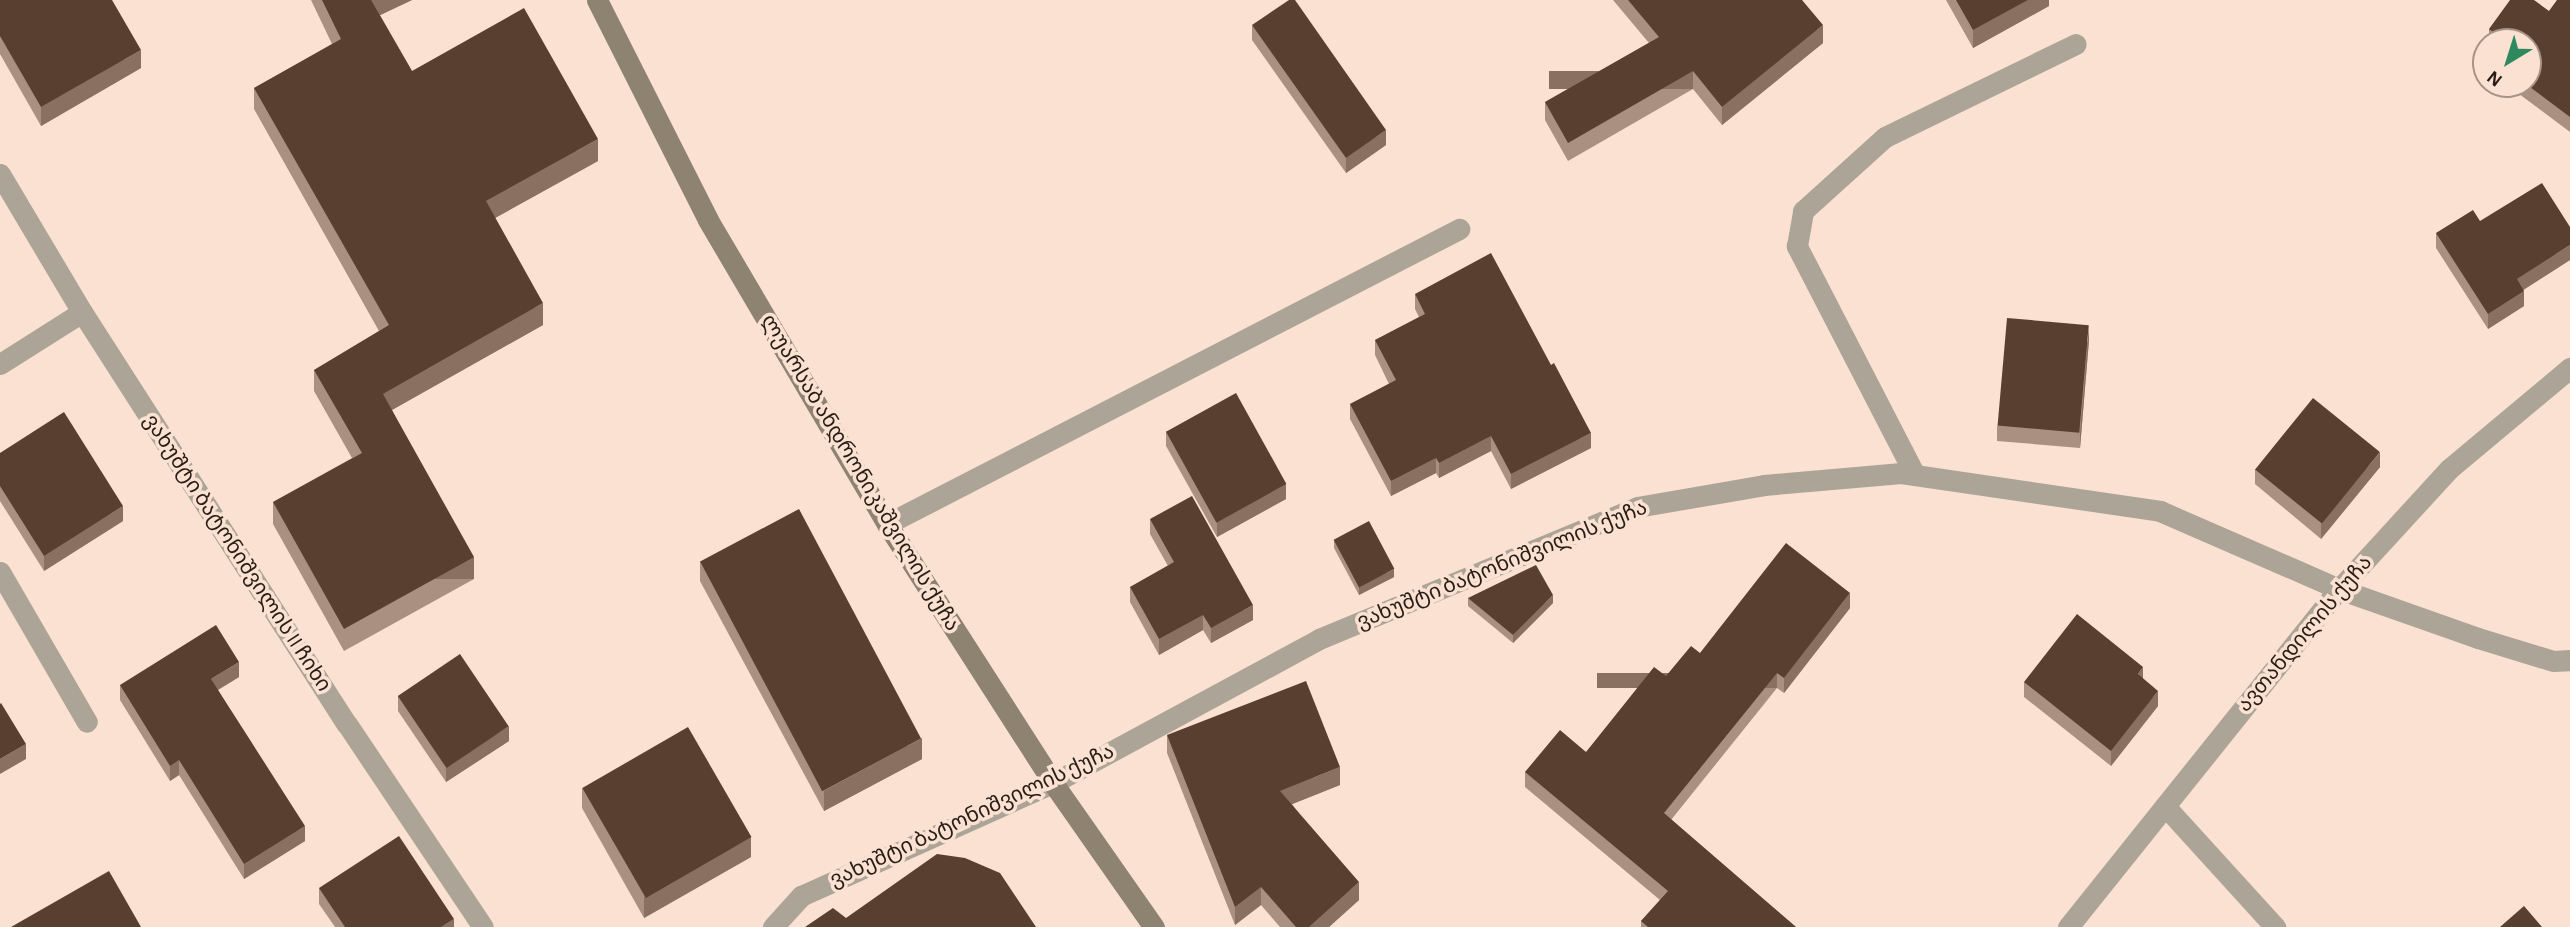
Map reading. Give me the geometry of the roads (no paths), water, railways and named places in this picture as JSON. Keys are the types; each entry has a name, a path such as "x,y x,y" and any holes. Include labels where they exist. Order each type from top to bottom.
{"street":[{"name":"ლუარსაბ ანდრონიკაშვილის ქუჩა","path":"597,0 708,220 887,524 1054,782 1154,927"},
{"path":"1915,475 1797,246 1803,211 1885,137 2076,44"},
{"name":"ვახუშტი ბატონიშვილის II ჩიხი","path":"0,174 82,312 347,724 483,927"},
{"path":"887,524 1459,229"},
{"path":"0,363 82,312"},
{"name":"ავთანდილის ქუჩა","path":"2068,927 2339,589 2449,469 2570,368"},
{"name":"ვახუშტი ბატონიშვილის ქუჩა","path":"773,927 801,896 1054,782 1319,639 1637,507 1764,485 1901,473 2160,511 2339,589 2478,638 2553,661 2570,660"},
{"path":"0,572 87,722"},
{"path":"2165,806 2275,927"}]}
